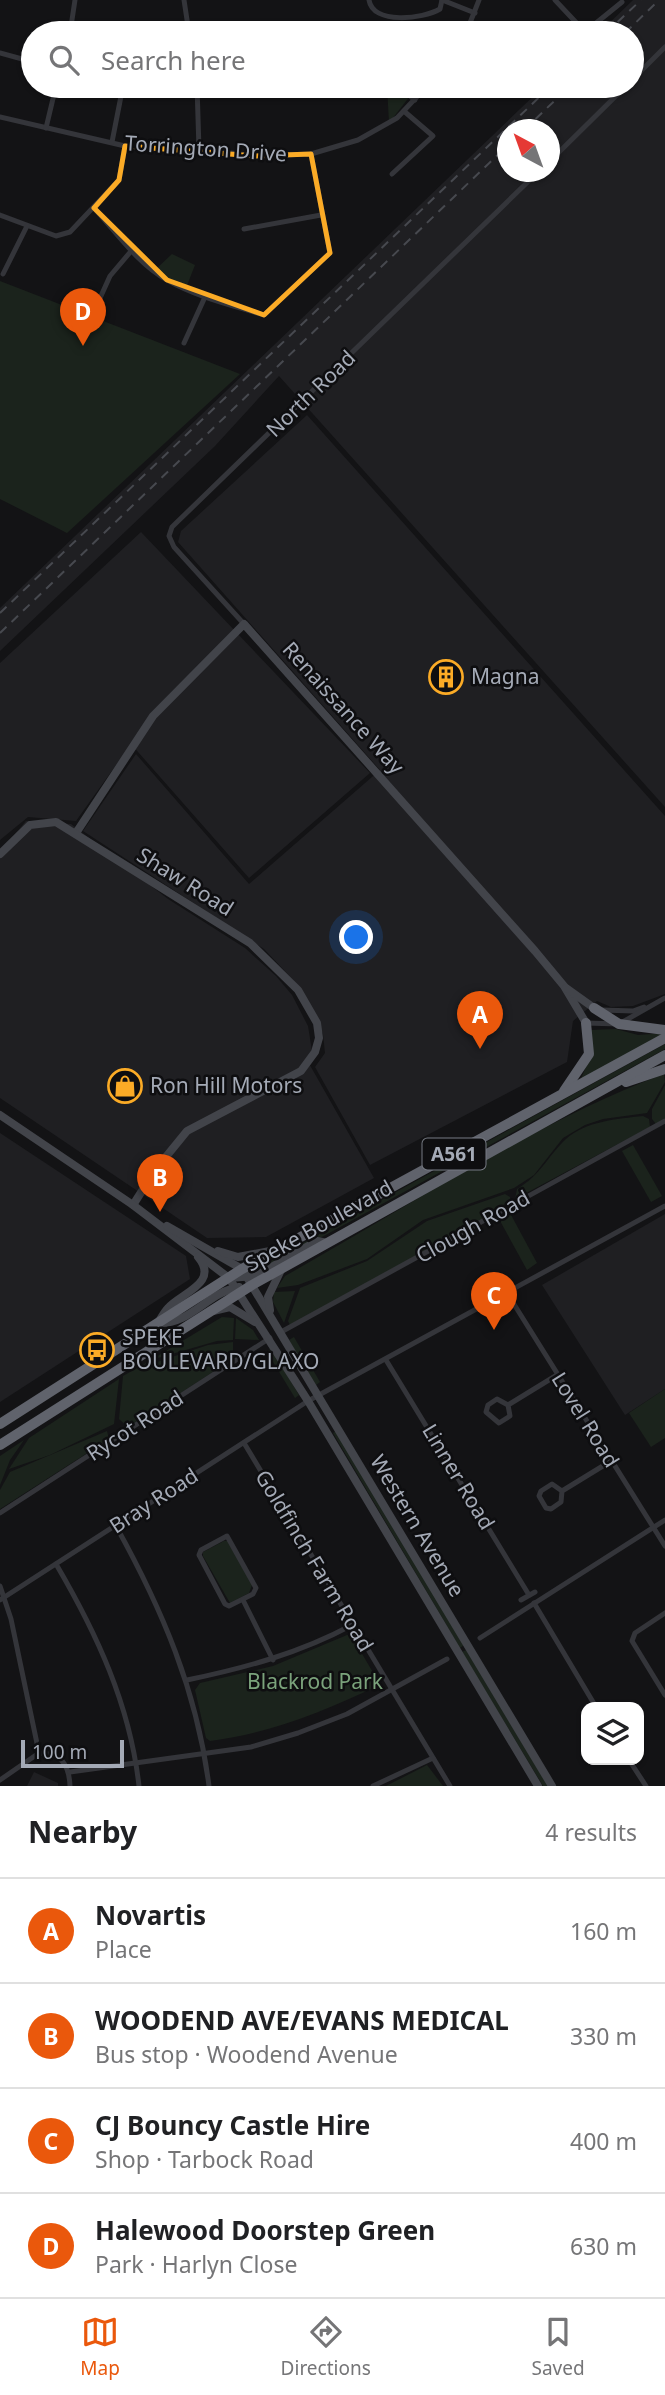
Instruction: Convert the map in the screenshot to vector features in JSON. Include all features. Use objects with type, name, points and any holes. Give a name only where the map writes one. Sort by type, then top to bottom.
[{"type":"highway","points":[[594,1009],[619,1024],[665,1030]]},
{"type":"highway","points":[[559,1097],[589,1054],[586,1023]]},
{"type":"highway","name":"Speke Boulevard","points":[[0,1445],[210,1312],[237,1291],[247,1277],[281,1248],[665,1038]]},
{"type":"highway","name":"Speke Boulevard","points":[[0,1424],[229,1278],[247,1277],[284,1267],[665,1055]]},
{"type":"highway","points":[[603,1090],[665,1069]]},
{"type":"street","points":[[72,21],[75,0]]},
{"type":"street","points":[[184,0],[187,21]]},
{"type":"street","points":[[369,0],[371,9],[377,13],[401,17],[432,14],[440,9],[442,0],[475,13]]},
{"type":"street","points":[[471,21],[479,0]]},
{"type":"street","points":[[555,0],[574,21]]},
{"type":"street","points":[[598,21],[622,2]]},
{"type":"street","points":[[644,68],[665,47]]},
{"type":"street","points":[[0,53],[21,59]]},
{"type":"street","points":[[46,128],[53,98]]},
{"type":"street","points":[[112,142],[121,98]]},
{"type":"street","points":[[198,98],[200,149]]},
{"type":"street","points":[[560,151],[614,98]]},
{"type":"street","name":"Torrington Drive","points":[[2,117],[125,146],[200,149],[255,156],[310,155],[358,140],[405,112],[415,100]]},
{"type":"street","points":[[393,174],[433,136],[405,112]]},
{"type":"street","points":[[0,127],[2,117]]},
{"type":"street","points":[[0,215],[56,236],[63,235],[94,208],[119,180],[125,146]]},
{"type":"street","points":[[94,208],[132,250],[167,281],[205,297],[264,316],[330,253],[310,155]]},
{"type":"street","name":"North Road","points":[[244,624],[174,547],[169,537],[172,527],[528,182]]},
{"type":"street","points":[[244,229],[321,215]]},
{"type":"street","points":[[3,274],[27,226]]},
{"type":"street","points":[[96,307],[110,276],[132,250]]},
{"type":"street","points":[[184,343],[205,297]]},
{"type":"street","points":[[76,833],[153,716],[244,624]]},
{"type":"street","name":"Renaissance Way","points":[[244,624],[564,986],[586,1023]]},
{"type":"street","name":"Shaw Road","points":[[0,854],[30,825],[56,822],[250,943],[281,970],[298,990],[317,1023],[319,1038],[315,1052],[302,1071],[285,1082],[234,1104],[181,1137],[133,1205]]},
{"type":"street","points":[[564,986],[594,1009],[633,1011],[654,1004]]},
{"type":"street","points":[[586,1023],[619,1024],[665,998]]},
{"type":"street","points":[[0,1115],[149,1216],[229,1278]]},
{"type":"street","name":"Clough Road","points":[[281,1332],[665,1121]]},
{"type":"street","name":"Bray Road","points":[[2,1599],[308,1401],[665,1206]]},
{"type":"street","points":[[149,1216],[220,1252],[238,1257],[281,1248]]},
{"type":"street","points":[[193,1239],[247,1277]]},
{"type":"street","name":"A561","points":[[247,1277],[256,1276],[317,1241],[328,1243]]},
{"type":"street","points":[[158,1323],[169,1306],[199,1285],[204,1277],[203,1263],[192,1250]]},
{"type":"street","points":[[271,1316],[268,1297],[284,1267]]},
{"type":"street","name":"Western Avenue","points":[[247,1277],[552,1786]]},
{"type":"street","name":"Western Avenue","points":[[229,1278],[308,1401],[538,1786]]},
{"type":"street","name":"A561","points":[[158,1323],[174,1324],[226,1289],[237,1291]]},
{"type":"street","name":"Lovel Road","points":[[507,1293],[665,1546]]},
{"type":"street","points":[[210,1312],[230,1307],[267,1335]]},
{"type":"street","name":"Rycot Road","points":[[0,1513],[267,1335]]},
{"type":"street","name":"Linner Road","points":[[386,1360],[532,1593],[521,1600]]},
{"type":"street","points":[[508,1405],[557,1375]]},
{"type":"street","points":[[497,1399],[508,1405],[509,1416],[499,1423],[486,1412],[488,1405],[497,1399]]},
{"type":"street","name":"Goldfinch Farm Road","points":[[244,1443],[450,1786]]},
{"type":"street","points":[[562,1491],[611,1461]]},
{"type":"street","points":[[552,1484],[562,1491],[563,1499],[551,1509],[539,1496],[541,1491],[552,1484]]},
{"type":"street","points":[[480,1638],[665,1520]]},
{"type":"street","points":[[116,1525],[155,1598],[187,1680],[205,1754],[209,1786]]},
{"type":"street","points":[[227,1536],[256,1588],[243,1600],[229,1606],[225,1604],[199,1555],[201,1550],[227,1536]]},
{"type":"street","points":[[56,1564],[88,1618],[107,1661],[122,1704],[139,1786]]},
{"type":"street","points":[[0,1586],[38,1753]]},
{"type":"street","points":[[243,1600],[273,1660]]},
{"type":"street","points":[[534,1603],[593,1702]]},
{"type":"street","points":[[665,1613],[635,1633],[632,1641],[665,1695]]},
{"type":"street","points":[[187,1680],[273,1660],[315,1644],[352,1625]]},
{"type":"street","points":[[69,1772],[93,1766],[102,1769],[251,1747],[298,1733],[347,1714],[447,1658]]},
{"type":"street","points":[[0,1780],[38,1753],[57,1755],[69,1772],[70,1786]]},
{"type":"street","points":[[373,1786],[433,1758]]},
{"type":"street","points":[[632,1765],[646,1786]]},
{"type":"highlighted area","points":[[125,146],[255,156],[311,154],[330,253],[264,315],[167,280],[94,208],[119,180]]},
{"type":"shaded area","points":[[633,0],[665,0],[665,807],[279,376],[215,446],[0,651],[0,608],[497,131],[497,182],[560,182],[560,119],[510,119],[531,98],[644,98],[644,21],[611,21]]},
{"type":"shaded area","points":[[307,415],[665,816],[665,994],[633,1006],[611,1007],[597,1001],[573,1021],[567,1062],[370,1165],[315,1067],[325,1053],[323,1034],[313,1009],[296,983],[264,949],[83,831],[136,754],[249,884],[380,770],[178,542],[181,531]]},
{"type":"shaded area","points":[[141,532],[370,773],[249,878],[131,744],[76,821],[28,817],[0,840],[0,663]]},
{"type":"shaded area","points":[[26,821],[71,824],[168,899],[245,948],[276,976],[292,995],[308,1026],[312,1051],[307,1060],[374,1178],[266,1237],[207,1238],[0,1098],[0,852]]},
{"type":"shaded area","points":[[0,1133],[186,1256],[190,1279],[0,1402]]},
{"type":"shaded area","points":[[665,1214],[665,1389],[625,1415],[542,1285]]},
{"type":"shaded area","points":[[34,1772],[58,1783],[58,1786],[27,1786]]},
{"type":"green space","points":[[388,98],[408,98],[389,123]]},
{"type":"green space","points":[[172,254],[195,265],[186,288],[154,271]]},
{"type":"green space","points":[[0,281],[240,374],[67,533],[0,499]]},
{"type":"green space","points":[[616,1029],[638,1035],[665,1033],[580,1081],[591,1055],[591,1030]]},
{"type":"green space","points":[[665,1044],[665,1049],[258,1272],[256,1269]]},
{"type":"green space","points":[[664,1074],[665,1082],[647,1113],[603,1119],[585,1125],[563,1138],[534,1175],[514,1188],[423,1220],[367,1259],[298,1285],[277,1288],[285,1276],[519,1141],[615,1094]]},
{"type":"green space","points":[[665,1085],[665,1119],[656,1124],[652,1119],[652,1109]]},
{"type":"green space","points":[[643,1116],[649,1119],[650,1127],[515,1199],[517,1189],[532,1178],[574,1133],[602,1122]]},
{"type":"green space","points":[[633,1145],[662,1196],[651,1202],[622,1151]]},
{"type":"green space","points":[[505,1194],[510,1197],[511,1204],[290,1325],[288,1321],[300,1288],[367,1261],[427,1221]]},
{"type":"green space","points":[[510,1213],[537,1263],[527,1270],[499,1219]]},
{"type":"green space","points":[[295,1291],[284,1323],[273,1302],[274,1292]]},
{"type":"green space","points":[[222,1317],[234,1318],[233,1340],[217,1341],[151,1360]]},
{"type":"green space","points":[[236,1318],[253,1330],[259,1340],[235,1339]]},
{"type":"green space","points":[[294,1337],[320,1382],[316,1385],[289,1340]]},
{"type":"green space","points":[[233,1342],[233,1359],[128,1427],[119,1419],[123,1376],[146,1363],[151,1364],[208,1345]]},
{"type":"green space","points":[[271,1348],[299,1395],[295,1398],[267,1352]]},
{"type":"green space","points":[[119,1379],[114,1424],[50,1455],[9,1469],[29,1438]]},
{"type":"green space","points":[[665,1389],[665,1438],[651,1447],[629,1413]]},
{"type":"green space","points":[[107,1431],[109,1439],[0,1509],[0,1490],[10,1472]]},
{"type":"green space","points":[[336,1431],[464,1645],[460,1648],[333,1433]]},
{"type":"green space","points":[[24,1440],[10,1460],[0,1485],[0,1456]]},
{"type":"green space","points":[[228,1541],[252,1585],[249,1593],[230,1603],[203,1556],[203,1552]]},
{"type":"green space","name":"Blackrod Park","points":[[351,1635],[378,1681],[377,1686],[316,1713],[275,1727],[210,1741],[206,1738],[195,1690],[200,1683],[273,1666]]},
{"type":"green space","points":[[466,1650],[548,1786],[543,1786],[462,1652]]},
{"type":"green space","points":[[427,1765],[443,1786],[386,1786]]},
{"type":"railway","points":[[619,21],[641,0]]},
{"type":"railway","points":[[637,21],[659,0]]},
{"type":"railway","points":[[0,613],[538,98]]},
{"type":"railway","points":[[536,119],[557,98]]},
{"type":"railway","points":[[0,633],[497,156]]},
{"type":"place","name":"Halewood Doorstep Green","points":[[83,346]]},
{"type":"place","name":"Magna","points":[[446,677]]},
{"type":"place","name":"Novartis","points":[[480,1049]]},
{"type":"place","name":"Ron Hill Motors","points":[[125,1086]]},
{"type":"place","name":"WOODEND AVE/EVANS MEDICAL","points":[[160,1212]]},
{"type":"place","name":"CJ Bouncy Castle Hire","points":[[494,1330]]},
{"type":"place","name":"SPEKE BOULEVARD/GLAXO","points":[[97,1350]]}]
